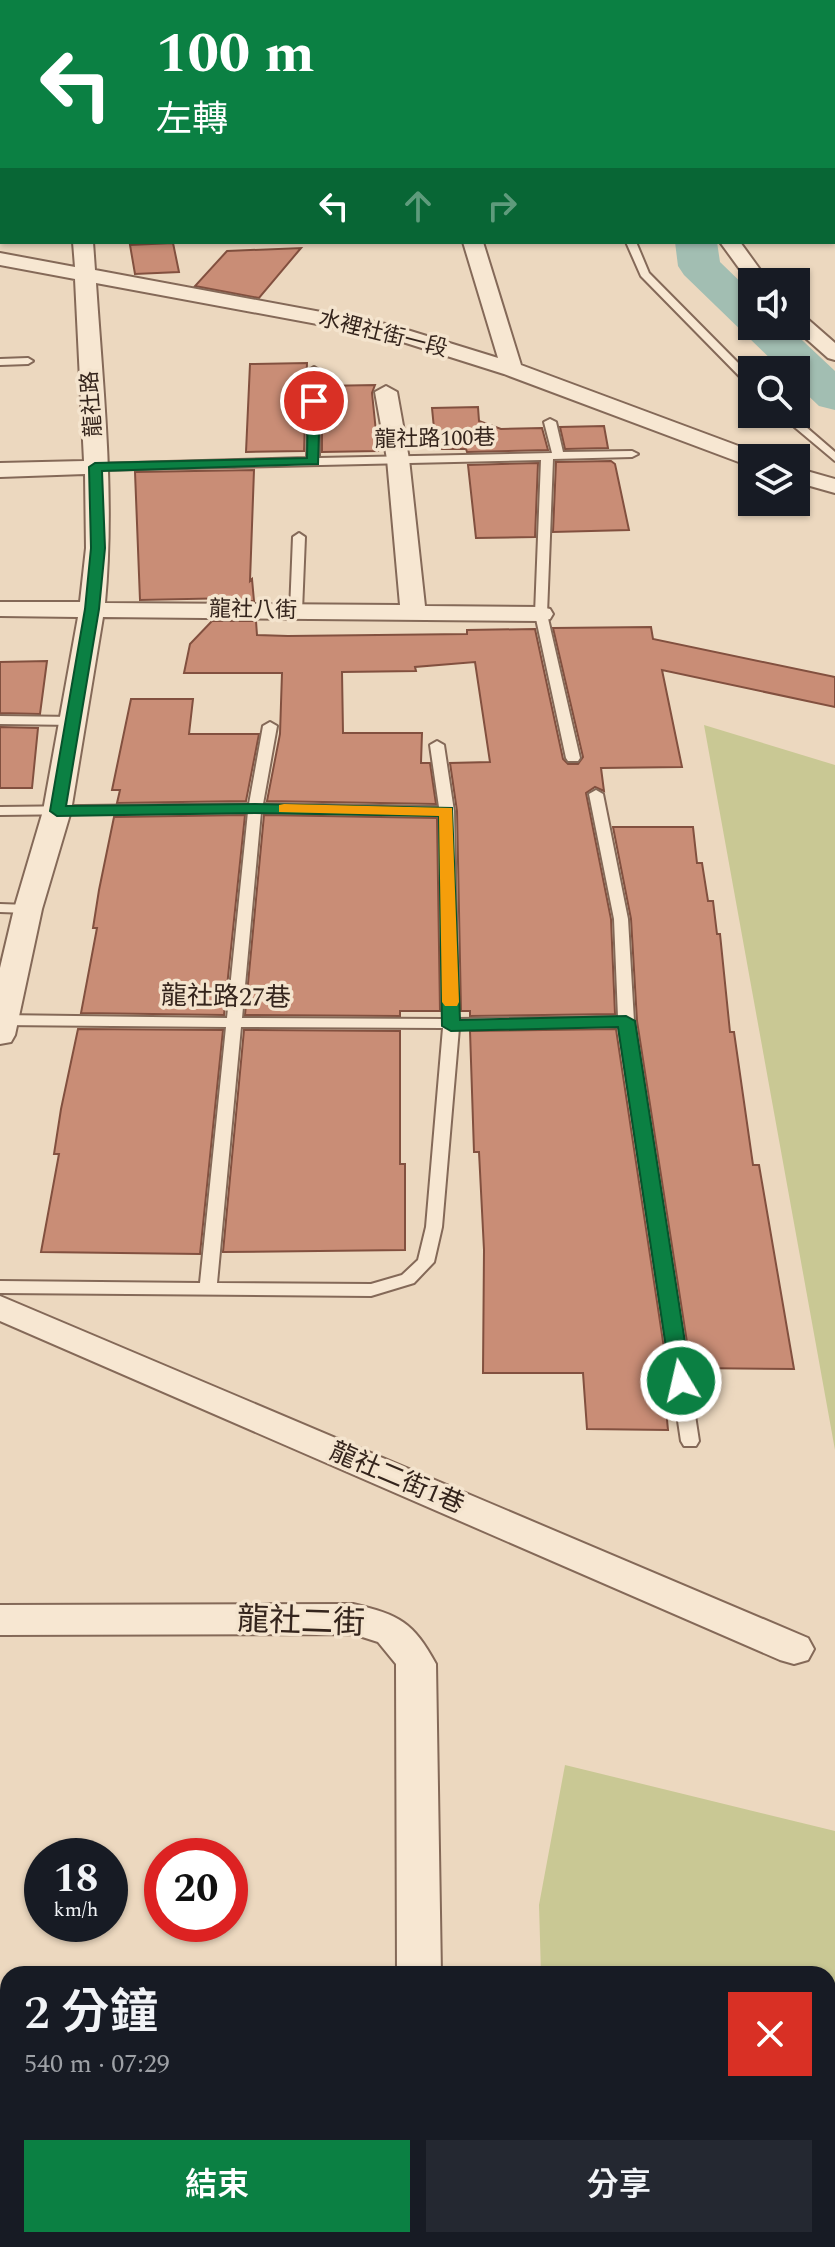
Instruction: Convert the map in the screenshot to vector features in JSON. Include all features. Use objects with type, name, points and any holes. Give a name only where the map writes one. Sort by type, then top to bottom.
[{"type":"street","name":"龍社路","points":[[1,1025],[28,909],[57,811],[92,609],[98,548],[83,244]]},
{"type":"street","points":[[474,244],[512,369]]},
{"type":"street","points":[[731,244],[749,268]]},
{"type":"street","name":"水裡社街一段","points":[[0,259],[391,331],[512,369],[738,454]]},
{"type":"street","points":[[810,332],[835,354]]},
{"type":"street","points":[[386,392],[398,459],[413,612]]},
{"type":"street","points":[[0,470],[95,467]]},
{"type":"street","points":[[810,479],[835,486]]},
{"type":"street","name":"龍社八街","points":[[0,609],[541,614]]},
{"type":"street","name":"龍社二街1巷","points":[[0,1308],[794,1649]]},
{"type":"street","name":"龍社二街","points":[[0,1620],[353,1619],[381,1625],[404,1639],[416,1664],[419,1966]]},
{"type":"lane","points":[[632,244],[645,274],[738,369]]},
{"type":"lane","points":[[0,362],[28,361]]},
{"type":"lane","points":[[313,462],[314,370]]},
{"type":"lane","points":[[550,422],[553,456],[541,614],[573,758]]},
{"type":"lane","points":[[800,428],[835,458]]},
{"type":"lane","name":"龍社路100巷","points":[[95,467],[632,454]]},
{"type":"lane","points":[[296,611],[299,537]]},
{"type":"lane","points":[[0,720],[75,721]]},
{"type":"lane","points":[[208,1286],[255,808],[270,726]]},
{"type":"lane","points":[[0,1287],[208,1286],[371,1290],[408,1279],[426,1262],[434,1227],[451,1026],[447,811],[437,745]]},
{"type":"lane","points":[[596,794],[621,919],[626,1021],[690,1441]]},
{"type":"lane","points":[[0,811],[255,808],[447,811]]},
{"type":"lane","points":[[0,908],[28,909]]},
{"type":"lane","name":"龍社路27巷","points":[[1,1025],[236,1020],[451,1026],[626,1021]]},
{"type":"shaded area","points":[[704,725],[835,765],[835,1450]]},
{"type":"shaded area","points":[[565,1765],[835,1831],[835,1966],[541,1966],[539,1905]]},
{"type":"building","points":[[173,244],[179,272],[135,274],[130,245]]},
{"type":"building","points":[[301,248],[259,298],[195,286],[227,251]]},
{"type":"building","points":[[307,363],[304,451],[246,452],[250,364]]},
{"type":"building","points":[[375,385],[372,393],[378,451],[322,452],[322,386]]},
{"type":"building","points":[[478,407],[479,421],[501,429],[542,428],[548,450],[467,452],[466,449],[436,449],[432,408]]},
{"type":"building","points":[[604,426],[608,448],[565,449],[560,427]]},
{"type":"building","points":[[611,461],[615,464],[629,530],[553,532],[556,462]]},
{"type":"building","points":[[538,463],[535,537],[476,538],[468,465]]},
{"type":"building","points":[[254,470],[250,581],[252,579],[254,601],[231,601],[234,598],[140,600],[135,472]]},
{"type":"building","points":[[212,621],[256,621],[257,635],[288,636],[467,634],[467,630],[535,629],[563,759],[568,764],[578,764],[583,757],[553,628],[651,627],[653,639],[835,677],[835,707],[662,670],[682,767],[601,768],[604,791],[595,787],[586,793],[611,919],[615,1014],[470,1016],[470,1011],[461,1011],[457,811],[450,763],[490,762],[475,662],[415,667],[416,671],[342,672],[343,733],[422,733],[421,763],[430,763],[436,804],[267,801],[280,734],[282,673],[184,673],[190,644]]},
{"type":"building","points":[[47,661],[40,714],[0,713],[0,662]]},
{"type":"building","points":[[131,699],[193,699],[189,734],[259,734],[246,801],[117,803],[120,790],[112,790]]},
{"type":"building","points":[[0,727],[38,728],[32,788],[0,788]]},
{"type":"building","points":[[245,815],[224,1015],[81,1013],[97,928],[93,928],[99,890],[114,817]]},
{"type":"building","points":[[264,815],[437,818],[440,1011],[400,1011],[400,1016],[245,1015]]},
{"type":"building","points":[[613,827],[693,827],[697,863],[702,863],[708,901],[713,901],[717,934],[720,934],[730,1032],[734,1032],[753,1165],[759,1165],[794,1369],[691,1368],[637,1021],[631,919]]},
{"type":"building","points":[[78,1029],[223,1030],[200,1254],[41,1252],[59,1154],[54,1154],[61,1109]]},
{"type":"building","points":[[616,1029],[667,1368],[662,1368],[668,1430],[587,1429],[583,1373],[483,1373],[484,1250],[479,1152],[474,1152],[470,1031]]},
{"type":"building","points":[[244,1030],[400,1031],[400,1164],[405,1164],[405,1250],[223,1252]]},
{"type":"waterway","points":[[696,244],[699,266],[738,304]]},
{"type":"waterway","points":[[776,340],[835,396]]},
{"type":"slow traffic","points":[[284,809],[447,811],[451,1002]]},
{"type":"route","points":[[314,401],[313,462],[95,467],[98,548],[92,609],[57,811],[255,808],[447,811],[451,1026],[626,1021],[681,1381]]}]
